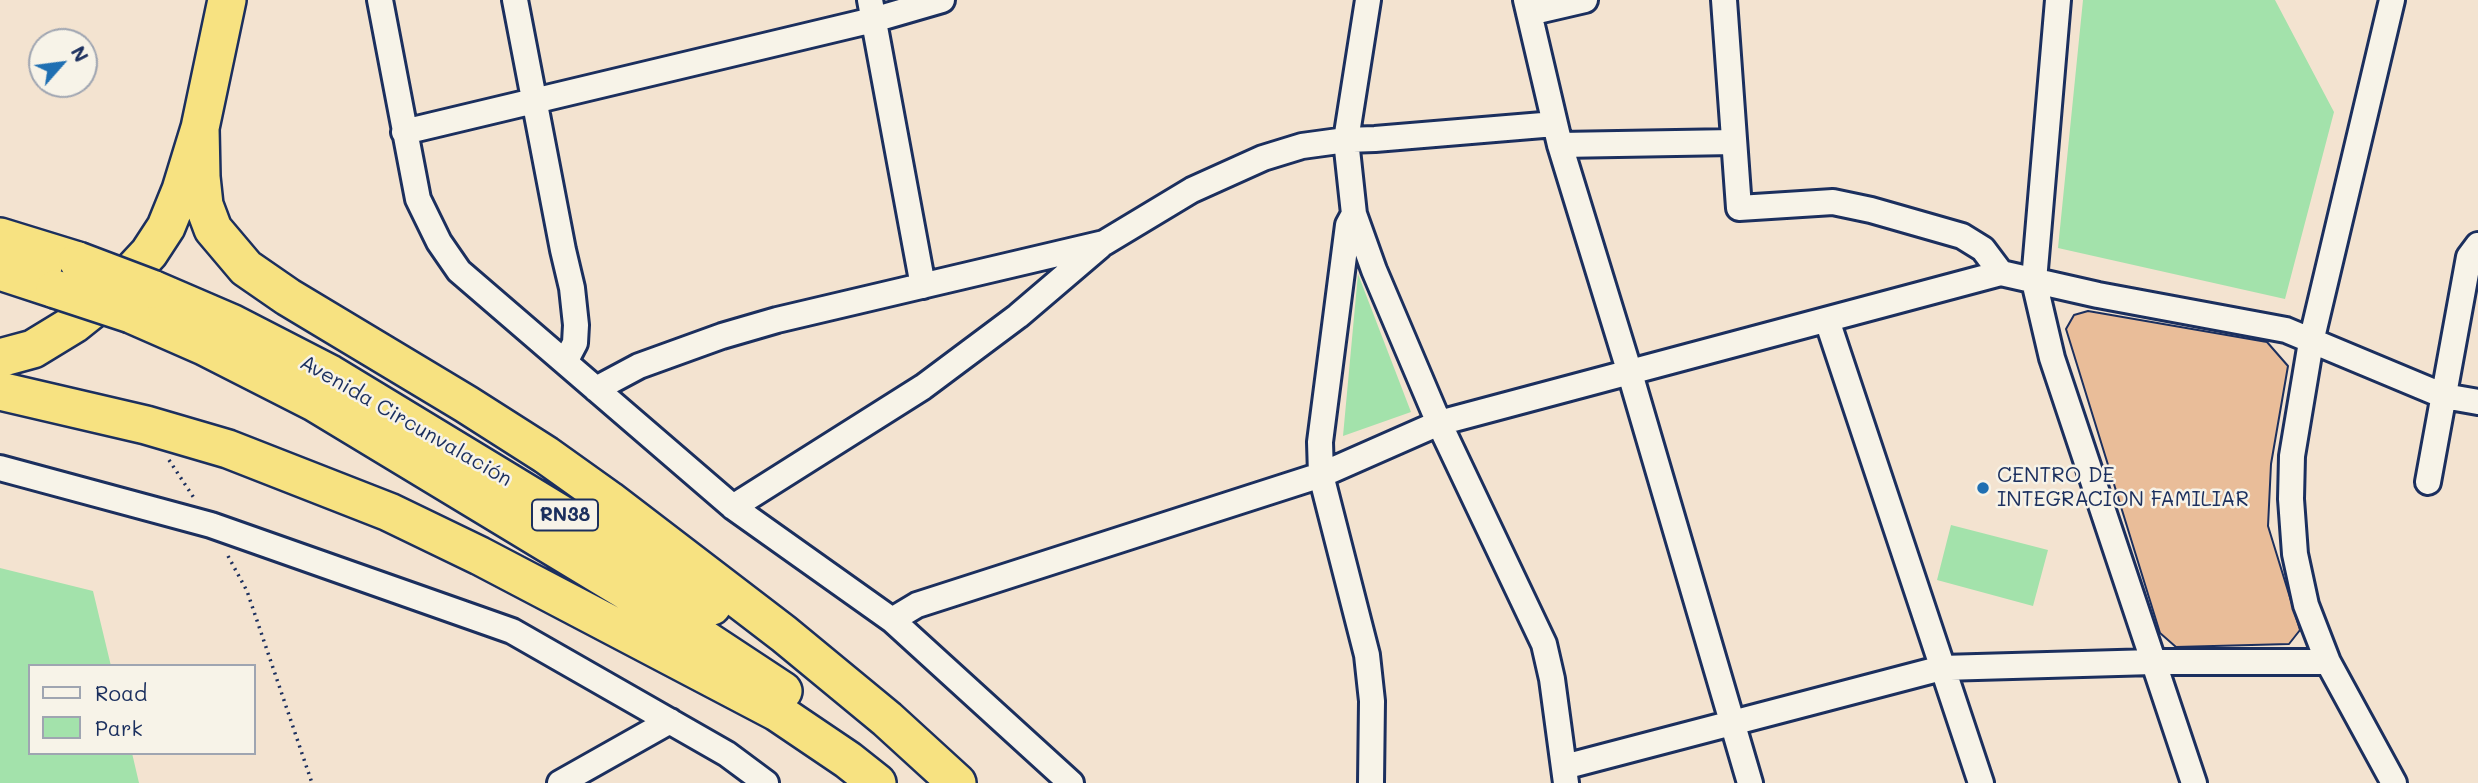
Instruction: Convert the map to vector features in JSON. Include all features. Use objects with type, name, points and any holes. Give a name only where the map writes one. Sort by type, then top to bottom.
[{"type":"highway","points":[[0,358],[33,349],[74,324],[109,296],[149,253],[166,227],[201,128],[227,0]]},
{"type":"highway","points":[[201,128],[204,205],[213,229],[246,268],[288,297],[512,433],[609,500],[784,634],[887,719],[954,783]]},
{"type":"highway","name":"Avenida Circunvalación","points":[[0,237],[78,261],[204,346],[290,389],[404,454],[771,682],[904,783]]},
{"type":"highway","name":"Avenida Circunvalación","points":[[0,271],[55,289],[141,301],[231,323],[330,374],[623,550],[791,658],[954,783]]},
{"type":"highway","points":[[0,391],[146,425],[228,449],[389,512],[481,556],[777,712],[877,783]]},
{"type":"street","points":[[380,0],[418,199],[439,242],[459,271],[733,507],[892,620],[1071,783]]},
{"type":"street","points":[[514,0],[572,288],[575,342],[565,362]]},
{"type":"street","points":[[404,131],[534,101],[871,10],[942,0]]},
{"type":"street","points":[[1368,0],[1346,140],[1354,214],[1374,270],[1439,423],[1544,644],[1552,679],[1565,775],[1733,724],[1942,668],[2152,662],[2328,662]]},
{"type":"street","points":[[1585,0],[1527,6],[1557,134],[1750,783]]},
{"type":"street","points":[[1724,0],[1739,208],[1833,202],[1871,210],[1962,236],[1983,248],[2001,273]]},
{"type":"street","points":[[2057,0],[2034,281],[2052,358],[2194,783]]},
{"type":"street","points":[[2392,0],[2311,342],[2292,456],[2291,499],[2295,554],[2306,605],[2328,662],[2394,783]]},
{"type":"street","points":[[871,10],[923,286]]},
{"type":"street","points":[[733,507],[923,387],[1018,316],[1104,243],[1192,190],[1263,158],[1302,146],[1346,140],[1557,134],[1734,142]]},
{"type":"street","points":[[1354,214],[1348,225],[1322,429],[1321,475],[1367,655],[1372,701],[1371,783]]},
{"type":"street","points":[[596,389],[639,366],[722,336],[1104,243]]},
{"type":"street","points":[[2428,482],[2469,257],[2478,245]]},
{"type":"street","points":[[892,620],[917,605],[1321,475],[1439,423],[1629,370],[2001,273],[2286,330],[2444,396],[2478,402]]},
{"type":"street","points":[[1826,320],[1981,783]]},
{"type":"street","points":[[0,468],[211,525],[512,631],[727,754],[766,783]]},
{"type":"street","points":[[560,783],[670,721]]},
{"type":"path","points":[[146,425],[211,525],[247,591],[312,783]]},
{"type":"green space","points":[[2083,0],[2275,0],[2334,112],[2285,299],[2058,248]]},
{"type":"green space","points":[[1358,274],[1411,412],[1343,436]]},
{"type":"green space","points":[[1951,525],[2048,550],[2033,606],[1937,580]]},
{"type":"green space","points":[[0,568],[93,591],[111,664],[28,664],[28,755],[132,755],[139,783],[0,783]]},
{"type":"building","points":[[2088,311],[2267,342],[2288,366],[2271,464],[2268,526],[2300,630],[2289,644],[2176,647],[2160,633],[2066,329],[2074,315]]},
{"type":"place","name":"CENTRO DE INTEGRACION FAMILIAR","points":[[1983,488]]}]
